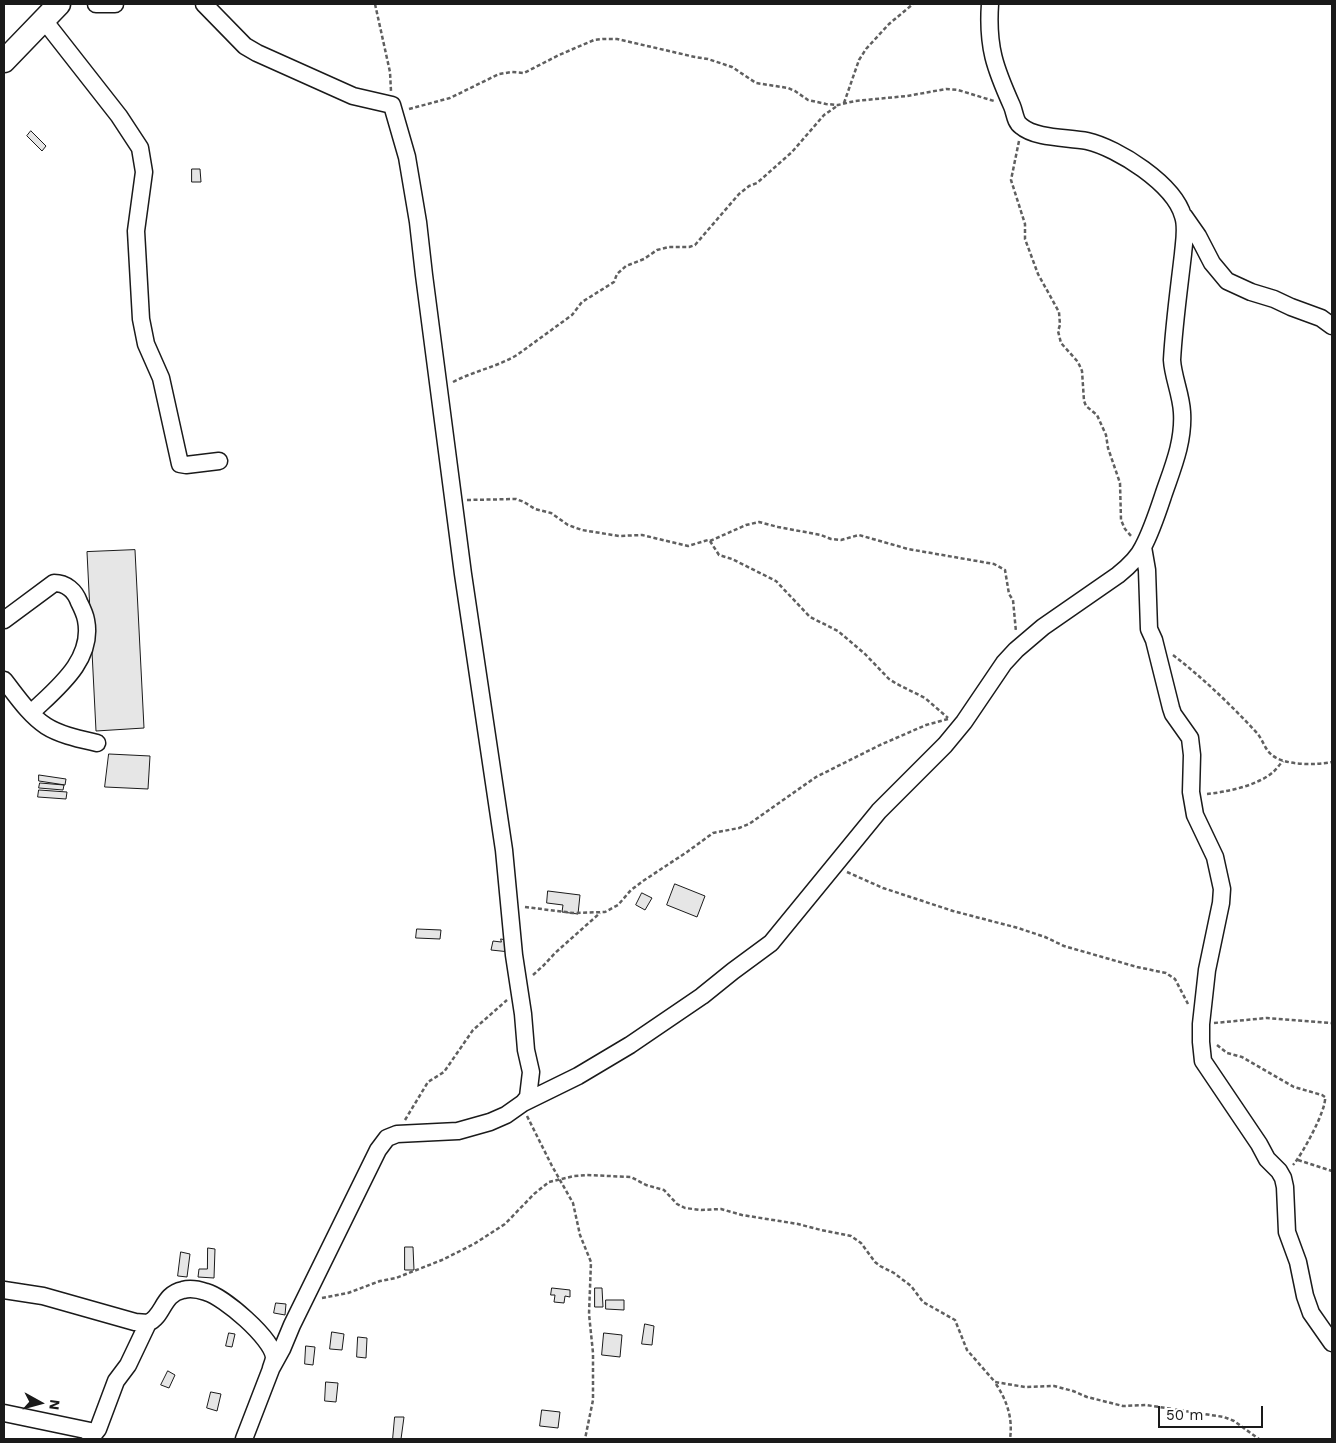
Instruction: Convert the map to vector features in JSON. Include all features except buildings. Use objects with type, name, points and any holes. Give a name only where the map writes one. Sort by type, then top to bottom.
[{"type":"highway","points":[[4,60],[59,4]]},
{"type":"street","points":[[96,4],[115,4]]},
{"type":"street","points":[[204,4],[245,46],[256,53],[353,96],[394,109],[407,157],[418,222],[453,500],[504,850],[514,954],[520,988],[526,1050],[531,1072],[528,1097],[522,1104]]},
{"type":"street","points":[[990,4],[991,53],[1016,117],[1032,132],[1089,142],[1105,147],[1143,170],[1171,195],[1198,236],[1212,263],[1227,281],[1321,318],[1332,326]]},
{"type":"street","points":[[43,19],[119,116],[140,148],[144,172],[136,231],[141,319],[146,344],[161,378],[180,464],[219,461]]},
{"type":"street","points":[[271,1369],[378,1150],[387,1138],[397,1134],[458,1131],[498,1119],[522,1104],[605,1060],[702,996],[771,943],[880,811],[952,738],[1004,663],[1016,650],[1042,627],[1118,576],[1141,551],[1173,468],[1182,429],[1180,394],[1172,360],[1184,216]]},
{"type":"street","points":[[1141,551],[1147,570],[1149,629],[1154,640],[1173,714],[1190,738],[1192,754],[1191,792],[1195,815],[1215,857],[1222,888],[1221,903],[1207,970],[1206,1024],[1201,1042],[1203,1061],[1260,1144],[1267,1159],[1283,1178],[1287,1232],[1298,1262],[1305,1296],[1312,1313],[1332,1343]]},
{"type":"street","points":[[4,620],[54,583],[59,583],[69,587],[78,598],[86,620],[87,636],[81,657],[73,672],[32,712]]},
{"type":"street","points":[[4,680],[46,726],[72,737],[97,743]]},
{"type":"street","points":[[4,1290],[43,1296],[135,1322],[148,1323]]},
{"type":"street","points":[[4,1413],[93,1436],[116,1381],[128,1364],[148,1323],[156,1318],[166,1300],[182,1290],[207,1292],[221,1299],[263,1337],[270,1345],[274,1358],[244,1439]]},
{"type":"path","points":[[375,4],[390,72],[394,109],[450,98],[499,74],[524,73],[559,55],[594,40],[603,39],[617,40],[708,59],[732,67],[756,83],[788,88],[816,103],[838,105]]},
{"type":"path","points":[[843,103],[859,60],[890,24],[912,4]]},
{"type":"path","points":[[439,389],[467,374],[507,361],[517,355],[572,315],[582,302],[614,282],[617,274],[626,266],[644,259],[657,250],[669,247],[689,248],[695,245],[739,194],[748,186],[757,183],[792,152],[824,115],[838,105],[946,89],[958,90],[993,100],[1008,109],[1016,117],[1019,144],[1011,180],[1025,224],[1025,239],[1038,274],[1059,312],[1060,325],[1058,331],[1061,343],[1078,362],[1082,371],[1086,406],[1097,415],[1106,435],[1108,448],[1120,483],[1121,520],[1125,529],[1130,533],[1140,554],[1141,551]]},
{"type":"path","points":[[453,500],[516,499],[535,509],[551,513],[568,525],[582,530],[619,536],[642,535],[688,546],[710,541],[746,525],[759,522],[821,535],[831,539],[841,540],[859,535],[908,549],[994,564],[1005,570],[1009,594],[1013,600],[1016,650]]},
{"type":"path","points":[[387,1138],[396,1132],[428,1082],[444,1072],[473,1030],[544,966],[555,952],[600,913],[618,905],[631,890],[713,832],[739,828],[749,824],[816,777],[880,745],[926,725],[949,718],[925,698],[889,679],[865,654],[838,631],[810,617],[776,581],[732,559],[719,555],[710,541]]},
{"type":"path","points":[[1154,640],[1208,685],[1257,733],[1272,756],[1283,761],[1311,764],[1332,762]]},
{"type":"path","points":[[1191,792],[1201,795],[1221,793],[1251,784],[1272,773],[1283,761]]},
{"type":"path","points":[[834,866],[883,888],[953,911],[1018,928],[1064,946],[1166,973],[1174,979],[1206,1024],[1219,1048],[1227,1053],[1242,1057],[1290,1084],[1322,1095],[1325,1098],[1325,1103],[1297,1160],[1283,1178]]},
{"type":"path","points":[[510,905],[573,913],[600,913]]},
{"type":"path","points":[[1206,1024],[1266,1018],[1332,1023]]},
{"type":"path","points":[[522,1104],[573,1203],[580,1235],[590,1262],[589,1314],[593,1354],[592,1400],[585,1439]]},
{"type":"path","points":[[1297,1160],[1332,1171]]},
{"type":"path","points":[[305,1300],[321,1299],[348,1293],[380,1281],[401,1276],[442,1260],[491,1234],[505,1224],[542,1187],[559,1179],[587,1175],[631,1177],[646,1185],[664,1190],[677,1204],[685,1208],[701,1210],[721,1209],[742,1215],[798,1224],[851,1236],[861,1243],[875,1262],[902,1278],[911,1286],[923,1302],[951,1316],[955,1320],[967,1350],[995,1382],[1003,1395],[1010,1413],[1010,1439]]},
{"type":"path","points":[[995,1382],[1024,1387],[1054,1386],[1086,1397],[1123,1406],[1146,1405],[1224,1417],[1234,1421],[1259,1439]]}]
